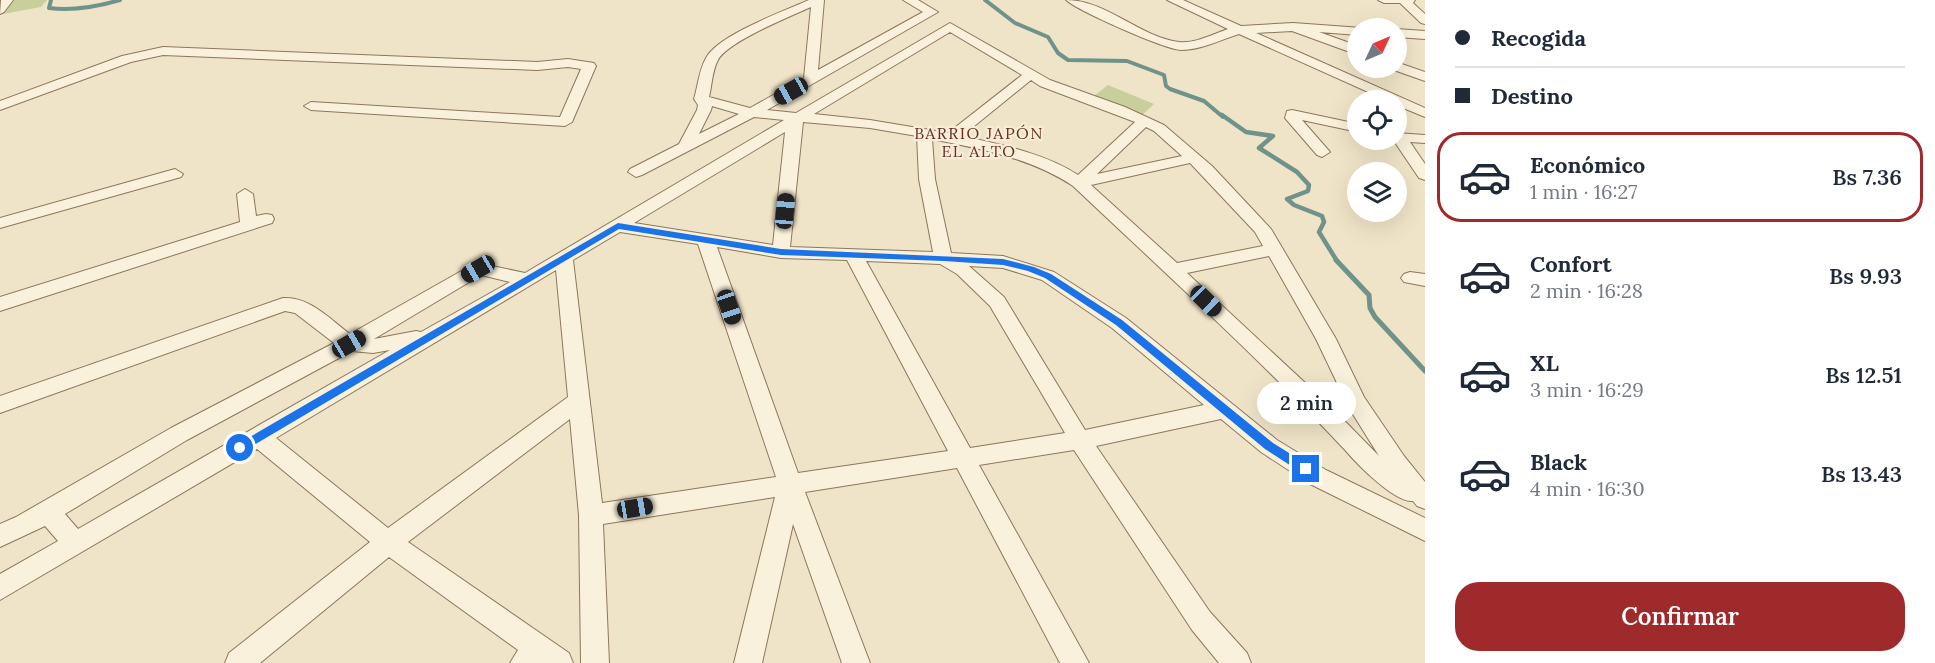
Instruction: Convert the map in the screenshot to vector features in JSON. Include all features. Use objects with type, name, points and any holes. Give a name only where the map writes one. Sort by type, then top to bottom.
[{"type":"street","points":[[0,10],[7,0]]},
{"type":"street","points":[[810,80],[818,0]]},
{"type":"street","points":[[686,145],[704,110],[705,105],[701,99],[712,58],[744,36],[818,0]]},
{"type":"street","points":[[636,172],[752,113],[908,23],[932,12],[909,0]]},
{"type":"street","points":[[1071,0],[1156,39],[1179,46],[1198,44],[1238,30],[1293,27],[1347,30]]},
{"type":"street","points":[[1173,0],[1425,113]]},
{"type":"street","points":[[1384,0],[1407,1],[1425,20]]},
{"type":"street","points":[[0,588],[564,258],[950,27],[1059,89],[1159,128],[1194,158],[1262,229],[1326,339],[1356,402],[1396,463],[1425,501]]},
{"type":"street","points":[[1293,27],[1347,47]]},
{"type":"street","points":[[1407,33],[1425,34]]},
{"type":"street","points":[[0,106],[127,59],[164,51],[537,66],[568,63],[589,66],[565,122],[311,106]]},
{"type":"street","points":[[1407,70],[1425,77]]},
{"type":"street","points":[[951,138],[1031,75]]},
{"type":"street","points":[[701,99],[752,113],[870,124],[951,138],[1027,156],[1061,171],[1079,183],[1173,270],[1370,462],[1425,501]]},
{"type":"street","points":[[1322,152],[1292,118],[1292,114],[1347,126]]},
{"type":"street","points":[[781,252],[793,128],[797,118]]},
{"type":"street","points":[[1079,183],[1144,121]]},
{"type":"street","points":[[924,133],[927,179],[938,242],[944,258],[963,270],[997,302],[1080,440],[1201,621],[1237,663]]},
{"type":"street","points":[[1407,138],[1425,139]]},
{"type":"street","points":[[1407,150],[1425,175]]},
{"type":"street","points":[[1079,183],[1194,158]]},
{"type":"street","points":[[0,223],[175,174]]},
{"type":"street","points":[[245,194],[249,208],[248,225]]},
{"type":"street","points":[[0,303],[266,219]]},
{"type":"street","points":[[618,226],[781,252],[1003,262],[1048,276],[1119,323],[1269,446],[1293,462],[1425,530]]},
{"type":"street","points":[[706,241],[790,484],[856,663]]},
{"type":"street","points":[[1173,270],[1274,249]]},
{"type":"street","points":[[853,254],[1075,663]]},
{"type":"street","points":[[564,258],[591,515],[595,663]]},
{"type":"street","points":[[0,536],[48,512],[179,434],[349,344],[478,269],[527,279]]},
{"type":"street","points":[[0,405],[283,305],[294,304],[302,308],[349,344],[373,346],[433,334]]},
{"type":"street","points":[[239,663],[388,542],[580,400]]},
{"type":"street","points":[[591,515],[1080,440],[1226,409]]},
{"type":"street","points":[[259,437],[388,542],[540,658]]},
{"type":"street","points":[[748,663],[790,484]]},
{"type":"street","points":[[48,512],[75,544]]},
{"type":"green space","points":[[13,0],[47,0],[41,7],[3,14]]},
{"type":"green space","points":[[1108,85],[1154,104],[1141,116],[1094,96]]},
{"type":"waterway","points":[[51,0],[49,8],[67,9],[120,0]]},
{"type":"waterway","points":[[985,0],[1015,23],[1048,37],[1058,53],[1068,60],[1127,61],[1164,75],[1166,86],[1170,89],[1204,101],[1223,117]]},
{"type":"waterway","points":[[1222,115],[1246,132],[1273,136],[1259,148],[1297,172],[1309,185],[1308,191],[1287,199],[1294,205],[1322,216],[1324,222],[1319,232],[1337,261]]},
{"type":"waterway","points":[[1336,260],[1369,295],[1370,308],[1375,317],[1425,371]]},
{"type":"district","name":"BARRIO JAPÓN EL ALTO","points":[[979,142]]},
{"type":"route","points":[[240,448],[618,226],[743,248],[781,252],[1003,262],[1031,269],[1048,276],[1119,323],[1269,446],[1306,469]]}]
